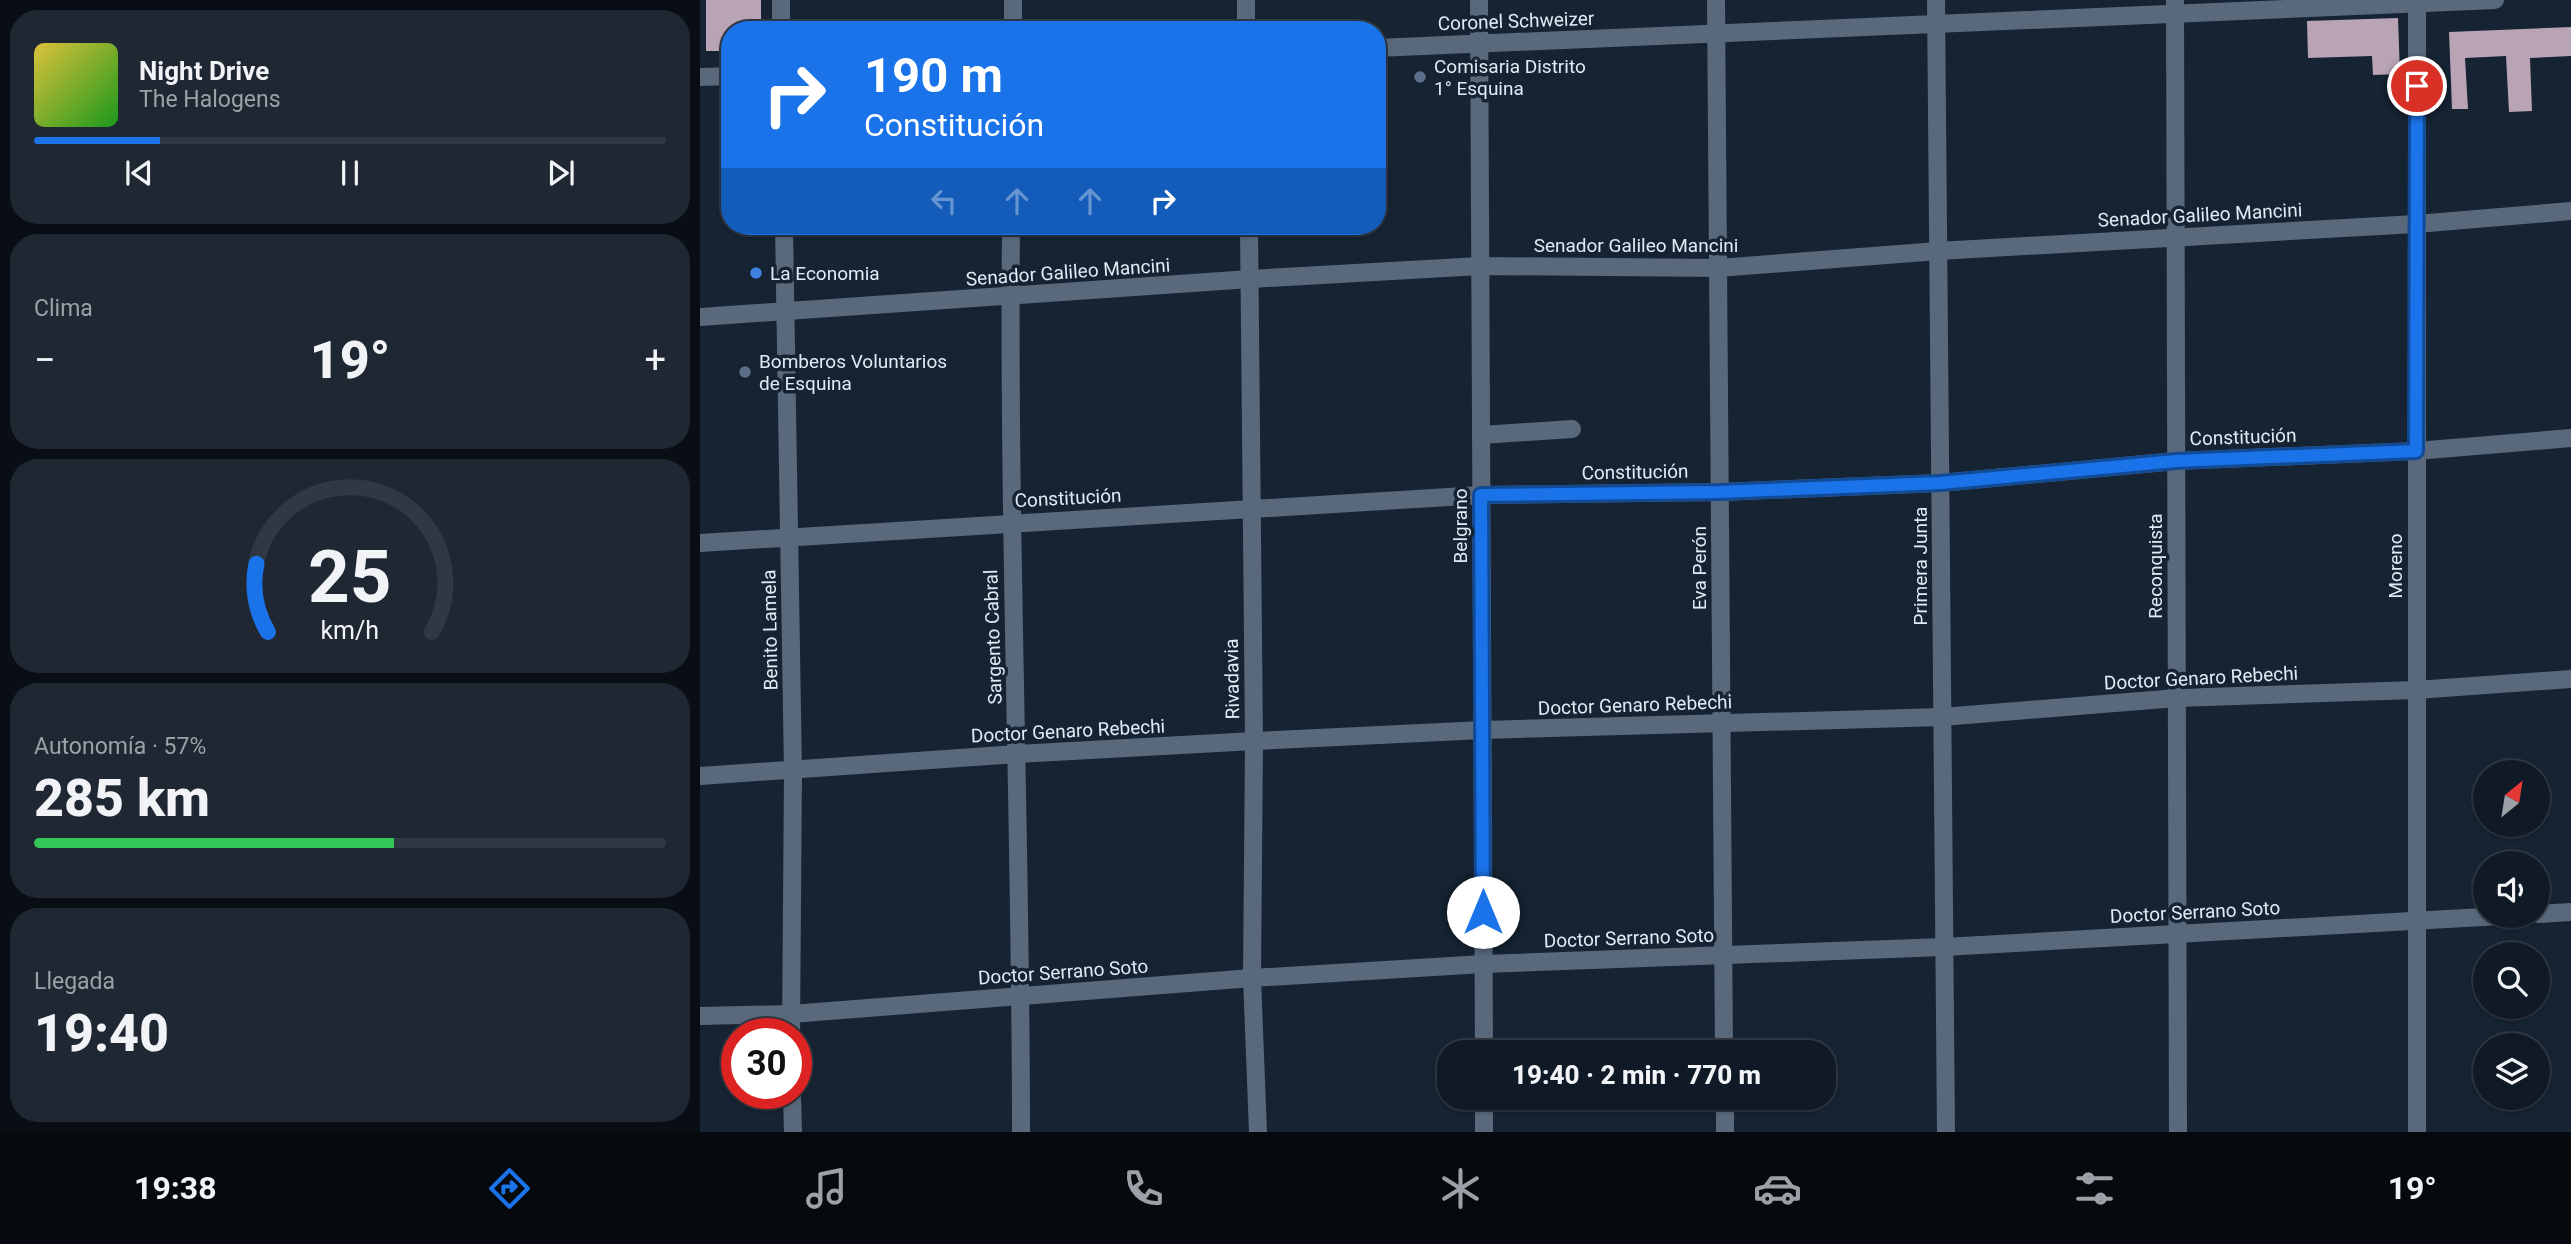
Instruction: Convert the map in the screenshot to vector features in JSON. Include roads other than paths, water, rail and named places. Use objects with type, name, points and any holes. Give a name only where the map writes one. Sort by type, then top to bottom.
[{"type":"street","points":[[781,0],[781,21]]},
{"type":"street","points":[[1013,0],[1013,21]]},
{"type":"street","points":[[1246,0],[1247,21]]},
{"type":"street","name":"Belgrano","points":[[1479,0],[1484,1040]]},
{"type":"street","name":"Eva Perón","points":[[1716,0],[1724,1040]]},
{"type":"street","name":"Primera Junta","points":[[1936,0],[1945,1132]]},
{"type":"street","name":"Coronel Schweizer","points":[[1386,48],[1936,24],[2176,7],[2495,0]]},
{"type":"street","name":"Moreno","points":[[2417,2],[2417,1132]]},
{"type":"street","name":"Reconquista","points":[[2176,7],[2178,1132]]},
{"type":"street","points":[[700,77],[721,76]]},
{"type":"street","name":"Senador Galileo Mancini","points":[[700,317],[1480,266],[1718,268],[1938,251],[2416,224],[2571,211]]},
{"type":"street","name":"Benito Lamela","points":[[784,235],[793,771],[791,1018]]},
{"type":"street","name":"Sargento Cabral","points":[[1011,235],[1011,522],[1021,997],[1021,1132]]},
{"type":"street","name":"Rivadavia","points":[[1250,235],[1254,741],[1252,978],[1258,1132]]},
{"type":"street","points":[[1481,435],[1572,429]]},
{"type":"street","name":"Constitución","points":[[700,543],[1481,495],[1720,492],[1940,483],[2176,461],[2416,451],[2571,438]]},
{"type":"street","name":"Doctor Genaro Rebechi","points":[[700,776],[1254,741],[1483,730],[1942,717],[2177,698],[2416,690],[2571,679]]},
{"type":"street","points":[[2550,913],[2571,912]]},
{"type":"street","name":"Doctor Serrano Soto","points":[[700,1016],[791,1014],[1252,978],[1483,964],[1944,947],[2473,918]]},
{"type":"street","points":[[792,1109],[793,1132]]},
{"type":"street","points":[[1484,1110],[1484,1132]]},
{"type":"street","points":[[1725,1110],[1725,1132]]},
{"type":"place","name":"Comisaria Distrito 1° Esquina","points":[[1420,77]]},
{"type":"place","name":"La Economia","points":[[756,273]]},
{"type":"place","name":"Bomberos Voluntarios de Esquina","points":[[745,372]]}]
